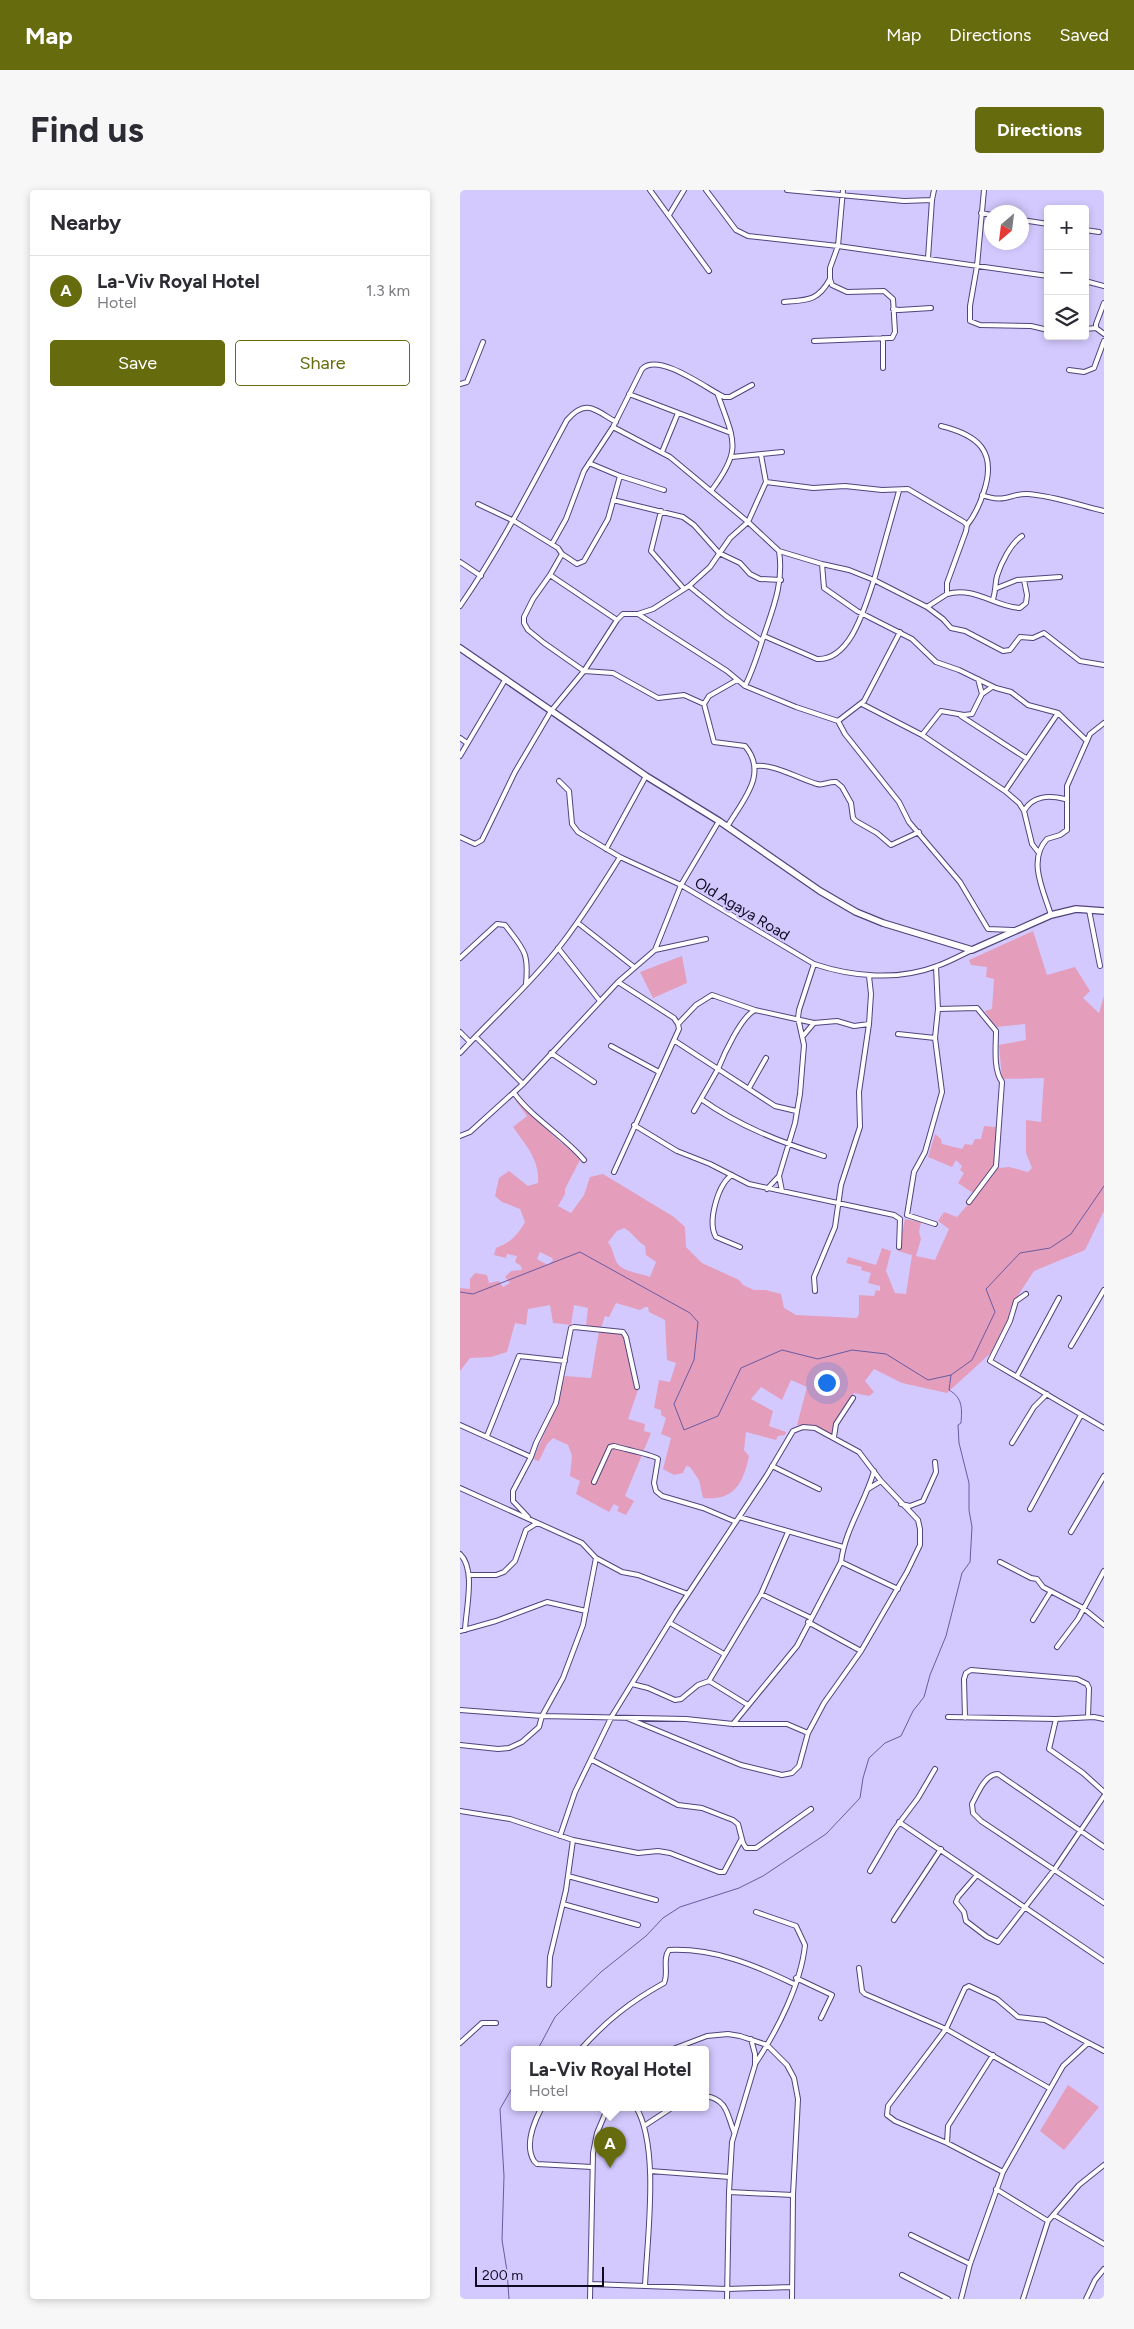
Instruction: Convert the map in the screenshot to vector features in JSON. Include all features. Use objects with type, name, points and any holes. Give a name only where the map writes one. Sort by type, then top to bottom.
[{"type":"street","points":[[650,190],[709,271]]},
{"type":"street","points":[[669,215],[684,190]]},
{"type":"street","points":[[706,190],[736,230],[742,234],[928,258],[1044,275]]},
{"type":"street","points":[[787,190],[843,192],[904,202],[932,200]]},
{"type":"street","points":[[928,258],[934,190]]},
{"type":"street","points":[[984,190],[977,266],[970,306],[970,321],[980,325],[1031,326],[1044,329]]},
{"type":"street","points":[[814,342],[883,338],[894,335],[893,299],[884,291],[847,292],[832,285],[830,268],[838,246],[843,192]]},
{"type":"street","points":[[1029,221],[1044,223]]},
{"type":"street","points":[[1089,231],[1099,232]]},
{"type":"street","points":[[784,302],[807,300],[814,297],[824,290],[830,279]]},
{"type":"street","points":[[1089,282],[1104,286]]},
{"type":"street","points":[[1096,328],[1104,303]]},
{"type":"street","points":[[893,309],[931,308]]},
{"type":"street","points":[[1089,329],[1096,328],[1104,334]]},
{"type":"street","points":[[883,338],[883,368]]},
{"type":"street","points":[[1069,370],[1084,372],[1094,368],[1104,341]]},
{"type":"street","points":[[460,384],[468,382],[483,342]]},
{"type":"street","points":[[552,544],[566,519],[579,483],[589,463],[616,422],[642,369],[650,364],[683,374],[724,397],[730,397],[752,384]]},
{"type":"street","points":[[629,394],[731,433]]},
{"type":"street","points":[[711,491],[722,476],[732,457],[734,448],[718,395]]},
{"type":"street","points":[[460,606],[481,576],[514,521],[567,420],[578,408],[586,406],[616,422]]},
{"type":"street","points":[[662,452],[678,413]]},
{"type":"street","points":[[941,426],[957,430],[969,436],[985,452],[988,459],[988,475],[978,510],[966,525],[947,583],[947,594]]},
{"type":"street","points":[[613,427],[662,452],[748,522],[779,551],[849,570],[874,580],[927,607],[943,618],[951,628],[964,631],[1003,651],[1010,650],[1020,637],[1032,638],[1044,632],[1080,661],[1104,665]]},
{"type":"street","points":[[732,457],[782,452]]},
{"type":"street","points":[[460,837],[475,844],[482,840],[514,772],[551,711],[584,671],[616,620],[623,614],[638,614],[653,609],[689,586],[710,567],[730,538],[748,522],[766,482],[762,454]]},
{"type":"street","points":[[589,463],[620,476],[664,490]]},
{"type":"street","points":[[478,504],[514,521],[552,544],[562,554],[577,564],[584,561],[608,520],[620,476]]},
{"type":"street","points":[[766,482],[813,488],[845,486],[860,489],[899,491],[908,489],[966,525]]},
{"type":"street","points":[[764,636],[823,660],[836,654],[848,642],[862,613],[874,580],[899,491]]},
{"type":"street","points":[[982,495],[992,499],[1005,499],[1023,494],[1052,496],[1104,511]]},
{"type":"street","points":[[613,500],[661,510],[683,517],[694,525],[719,553],[740,563],[750,574],[760,579],[781,580]]},
{"type":"street","points":[[661,510],[651,551],[684,589]]},
{"type":"street","points":[[993,599],[997,588],[998,574],[1015,542],[1022,536]]},
{"type":"street","points":[[745,686],[776,604],[781,580],[779,551]]},
{"type":"street","points":[[562,554],[528,609],[524,623],[528,630],[584,671],[613,673],[658,698],[684,695],[704,704]]},
{"type":"street","points":[[460,562],[481,576]]},
{"type":"street","points":[[822,564],[821,576],[824,588],[862,613],[912,639],[936,662],[978,679],[992,687],[1011,692],[1028,705],[1058,713],[1087,741]]},
{"type":"street","points":[[550,575],[616,620]]},
{"type":"street","points":[[997,588],[1008,582],[1060,577]]},
{"type":"street","points":[[927,607],[947,594],[960,592],[993,599],[1016,608],[1025,606],[1027,595],[1024,580]]},
{"type":"street","points":[[689,586],[726,616],[762,641]]},
{"type":"street","points":[[638,614],[707,658],[745,686],[796,707],[838,721],[845,734],[891,791],[906,818],[960,882],[988,929],[1016,930]]},
{"type":"street","points":[[838,721],[862,704],[900,632]]},
{"type":"street","points":[[460,648],[646,776],[727,826],[820,891],[856,912],[883,923],[972,950],[1050,915],[1076,909],[1104,911]]},
{"type":"street","points":[[978,679],[982,694]]},
{"type":"street","points":[[460,756],[505,680]]},
{"type":"street","points":[[727,826],[754,778],[756,766],[752,754],[746,746],[714,742],[704,704],[708,696],[737,680]]},
{"type":"street","points":[[922,735],[941,712],[972,714],[982,694],[992,687]]},
{"type":"street","points":[[862,704],[922,735],[1005,791],[1019,803],[1024,811],[1032,844],[1039,853]]},
{"type":"street","points":[[1005,791],[1058,713]]},
{"type":"street","points":[[958,714],[1026,758]]},
{"type":"street","points":[[1050,915],[1037,872],[1039,853],[1048,839],[1068,830],[1066,799],[1071,774],[1084,752],[1087,741],[1095,729],[1104,723]]},
{"type":"street","points":[[460,738],[467,743]]},
{"type":"street","points":[[756,766],[769,766],[796,778],[819,785],[836,782],[842,787],[851,803],[853,818],[877,833],[891,845],[919,832]]},
{"type":"street","points":[[606,848],[646,776]]},
{"type":"street","points":[[559,781],[569,791],[572,824],[578,832],[620,857],[680,885],[719,821]]},
{"type":"street","points":[[1024,811],[1029,805],[1044,796],[1066,799]]},
{"type":"street","points":[[460,1053],[526,985],[558,948],[578,923],[620,857]]},
{"type":"street","name":"Old Agaya Road","points":[[460,1136],[470,1132],[514,1093],[618,982],[654,950],[680,885],[814,964],[834,971],[869,976],[901,975],[936,966],[972,950]]},
{"type":"street","points":[[1090,910],[1100,966]]},
{"type":"street","points":[[578,923],[634,967]]},
{"type":"street","points":[[460,958],[497,924],[505,925],[526,953],[528,963],[526,985]]},
{"type":"street","points":[[654,950],[706,939]]},
{"type":"street","points":[[558,948],[600,1001]]},
{"type":"street","points":[[768,1189],[779,1176],[802,1086],[803,1036],[798,1018],[800,1005],[814,964]]},
{"type":"street","points":[[900,1219],[907,1214],[914,1172],[925,1152],[942,1092],[934,1038],[938,1009],[936,966]]},
{"type":"street","points":[[815,1291],[814,1276],[833,1234],[843,1176],[859,1135],[859,1092],[869,1024],[871,994],[869,976]]},
{"type":"street","points":[[618,982],[674,1018],[678,1024]]},
{"type":"street","points":[[614,1172],[634,1125],[675,1042],[678,1024],[696,1005],[712,995],[755,1010],[814,1023],[836,1021],[854,1026],[869,1024]]},
{"type":"street","points":[[938,1009],[977,1008],[996,1031],[999,1077],[1002,1082],[996,1166],[969,1202]]},
{"type":"street","points":[[694,1111],[739,1027],[750,1012],[755,1010]]},
{"type":"street","points":[[803,1036],[814,1023]]},
{"type":"street","points":[[460,1032],[470,1042]]},
{"type":"street","points":[[898,1034],[934,1038]]},
{"type":"street","points":[[476,1037],[523,1084]]},
{"type":"street","points":[[675,1042],[775,1106],[796,1111]]},
{"type":"street","points":[[611,1046],[659,1072]]},
{"type":"street","points":[[551,1053],[594,1082]]},
{"type":"street","points":[[748,1088],[766,1058]]},
{"type":"street","points":[[514,1093],[584,1160]]},
{"type":"street","points":[[701,1099],[723,1114],[761,1134],[824,1156]]},
{"type":"street","points":[[634,1125],[677,1151],[749,1184],[886,1213],[900,1219]]},
{"type":"street","points":[[732,1175],[723,1185],[715,1205],[712,1226],[716,1236],[740,1247]]},
{"type":"street","points":[[779,1176],[782,1191]]},
{"type":"street","points":[[907,1214],[935,1224]]},
{"type":"street","points":[[899,1247],[900,1219]]},
{"type":"street","points":[[1072,1346],[1104,1290]]},
{"type":"street","points":[[1026,1294],[1016,1301],[1010,1321],[990,1358],[992,1363],[1104,1428]]},
{"type":"street","points":[[1017,1376],[1059,1298]]},
{"type":"street","points":[[529,1518],[513,1501],[512,1495],[556,1402],[571,1328],[623,1332],[637,1387]]},
{"type":"street","points":[[487,1436],[510,1382],[518,1356],[565,1361]]},
{"type":"street","points":[[1012,1443],[1034,1407],[1047,1394]]},
{"type":"street","points":[[834,1437],[836,1424],[853,1398]]},
{"type":"street","points":[[1030,1509],[1082,1415]]},
{"type":"street","points":[[460,1425],[531,1457]]},
{"type":"street","points":[[560,1836],[571,1799],[592,1760],[612,1716],[688,1594],[794,1431],[803,1427],[815,1428],[859,1452],[881,1482],[918,1520],[920,1545],[898,1589],[861,1651],[824,1704],[808,1733],[799,1766],[792,1773],[782,1775],[741,1764],[627,1718]]},
{"type":"street","points":[[594,1482],[610,1447],[614,1446],[638,1454],[651,1454],[658,1459],[654,1483],[656,1491],[662,1496],[703,1508],[736,1522]]},
{"type":"street","points":[[902,1504],[910,1506],[923,1501],[936,1472],[935,1462]]},
{"type":"street","points":[[772,1466],[819,1489]]},
{"type":"street","points":[[733,1724],[797,1646],[841,1562],[843,1547],[874,1471]]},
{"type":"street","points":[[1071,1532],[1104,1476]]},
{"type":"street","points":[[868,1489],[881,1482]]},
{"type":"street","points":[[460,1488],[582,1543],[596,1558],[622,1572],[688,1594]]},
{"type":"street","points":[[739,1517],[843,1547]]},
{"type":"street","points":[[470,1575],[496,1575],[504,1572],[514,1561],[526,1530],[537,1523]]},
{"type":"street","points":[[632,1684],[648,1688],[675,1700],[681,1699],[698,1685],[710,1681],[724,1654],[740,1632],[762,1594],[788,1532]]},
{"type":"street","points":[[460,1554],[467,1561],[470,1575],[465,1630]]},
{"type":"street","points":[[460,1746],[509,1748],[532,1734],[539,1727],[542,1716],[563,1678],[583,1625],[596,1558]]},
{"type":"street","points":[[841,1562],[898,1589]]},
{"type":"street","points":[[1000,1562],[1031,1578],[1037,1579],[1043,1587],[1083,1608],[1104,1625]]},
{"type":"street","points":[[1057,1647],[1078,1619],[1104,1571]]},
{"type":"street","points":[[1033,1620],[1051,1591]]},
{"type":"street","points":[[460,1592],[467,1594]]},
{"type":"street","points":[[762,1594],[861,1651]]},
{"type":"street","points":[[460,1631],[496,1621],[547,1602],[586,1611]]},
{"type":"street","points":[[670,1623],[724,1654]]},
{"type":"street","points":[[965,1718],[964,1679],[966,1673],[971,1670],[1077,1679],[1087,1684],[1089,1688],[1088,1717]]},
{"type":"street","points":[[710,1681],[748,1704]]},
{"type":"street","points":[[460,1710],[542,1716],[612,1716],[686,1719],[733,1724],[787,1724],[808,1733]]},
{"type":"street","points":[[948,1717],[1104,1718]]},
{"type":"street","points":[[1056,1719],[1049,1748],[1083,1773],[1104,1792]]},
{"type":"street","points":[[592,1760],[678,1805],[702,1808],[733,1820],[738,1824],[741,1839],[746,1848],[756,1848],[811,1809]]},
{"type":"street","points":[[870,1871],[899,1822],[918,1798],[935,1769]]},
{"type":"street","points":[[1104,1847],[998,1774],[988,1777],[972,1804],[973,1813],[981,1821],[1104,1903]]},
{"type":"street","points":[[978,1875],[958,1897],[956,1902],[964,1912],[966,1921],[987,1937],[998,1942],[1002,1940],[1054,1870],[1104,1796]]},
{"type":"street","points":[[460,1811],[510,1819],[573,1840],[638,1853],[658,1851],[670,1853],[722,1872],[724,1872],[741,1839]]},
{"type":"street","points":[[899,1822],[1104,1961]]},
{"type":"street","points":[[549,1985],[550,1957],[563,1904],[573,1840]]},
{"type":"street","points":[[894,1920],[941,1849]]},
{"type":"street","points":[[568,1876],[656,1900]]},
{"type":"street","points":[[563,1904],[638,1925]]},
{"type":"street","points":[[727,2299],[729,2192],[734,2132],[755,2064],[767,2045],[794,1984],[805,1945],[802,1935],[796,1926],[756,1912]]},
{"type":"street","points":[[584,2046],[595,2033],[632,2001],[664,1983],[666,1977],[666,1956],[669,1950],[690,1949],[733,1959],[794,1984]]},
{"type":"street","points":[[859,1968],[862,1991],[865,1994],[946,2029],[1049,2088]]},
{"type":"street","points":[[796,1978],[832,1995],[821,2018]]},
{"type":"street","points":[[1004,2172],[946,2143],[895,2121],[887,2115],[888,2106],[946,2029],[966,1988],[969,1986],[996,1999],[1018,2017],[1045,2020],[1104,2051]]},
{"type":"street","points":[[460,2044],[482,2023],[496,2023]]},
{"type":"street","points":[[681,2046],[713,2034],[728,2034],[752,2039],[767,2045],[787,2065],[798,2088],[793,2195],[792,2299]]},
{"type":"street","points":[[1079,2038],[1081,2048]]},
{"type":"street","points":[[752,2039],[755,2064]]},
{"type":"street","points":[[961,2299],[970,2264],[996,2189],[1004,2172],[1039,2110],[1049,2088],[1063,2066],[1088,2043]]},
{"type":"street","points":[[946,2143],[948,2126],[992,2054]]},
{"type":"street","points":[[709,2097],[723,2103],[734,2132]]},
{"type":"street","points":[[540,2111],[531,2134],[530,2147],[534,2161],[537,2164],[592,2167]]},
{"type":"street","points":[[590,2299],[592,2167],[597,2133],[606,2111]]},
{"type":"street","points":[[638,2111],[644,2126],[650,2171],[645,2286]]},
{"type":"street","points":[[644,2126],[667,2111]]},
{"type":"street","points":[[1023,2299],[1048,2222],[1079,2185],[1104,2165]]},
{"type":"street","points":[[650,2171],[730,2177]]},
{"type":"street","points":[[996,2189],[1048,2222]]},
{"type":"street","points":[[729,2192],[793,2195]]},
{"type":"street","points":[[1054,2214],[1104,2244]]},
{"type":"street","points":[[911,2235],[970,2264]]},
{"type":"street","points":[[1086,2299],[1095,2280],[1104,2269]]},
{"type":"street","points":[[902,2275],[948,2299]]},
{"type":"street","points":[[591,2284],[728,2289],[792,2287]]},
{"type":"shaded area","points":[[1033,931],[1047,975],[1075,967],[1090,991],[1083,998],[1099,1013],[1104,996],[1104,1211],[1085,1250],[1034,1271],[1011,1306],[1005,1329],[993,1351],[947,1393],[902,1383],[874,1369],[865,1381],[874,1392],[869,1396],[854,1393],[837,1419],[832,1435],[814,1426],[797,1425],[807,1387],[791,1380],[782,1400],[761,1387],[751,1399],[773,1411],[769,1426],[786,1432],[785,1435],[778,1436],[776,1440],[746,1432],[744,1450],[749,1456],[740,1482],[735,1489],[722,1497],[703,1498],[699,1480],[690,1467],[686,1466],[683,1473],[674,1475],[663,1469],[671,1438],[661,1434],[666,1418],[661,1415],[661,1410],[654,1408],[659,1380],[670,1382],[676,1363],[667,1360],[665,1320],[649,1312],[648,1307],[640,1310],[616,1303],[609,1317],[605,1316],[601,1328],[586,1325],[588,1308],[574,1305],[571,1325],[553,1323],[550,1305],[528,1309],[526,1325],[515,1323],[507,1352],[491,1357],[470,1358],[460,1371],[460,1288],[470,1289],[470,1279],[475,1273],[487,1275],[489,1283],[499,1281],[503,1287],[510,1283],[505,1277],[511,1271],[522,1270],[521,1266],[515,1262],[517,1256],[507,1254],[506,1258],[494,1255],[496,1248],[513,1238],[525,1222],[520,1209],[502,1202],[495,1196],[499,1178],[509,1171],[528,1186],[538,1183],[537,1167],[534,1160],[527,1146],[513,1127],[527,1116],[516,1101],[517,1099],[558,1140],[581,1158],[558,1206],[571,1213],[584,1195],[590,1177],[603,1174],[674,1217],[685,1227],[686,1247],[702,1263],[739,1280],[743,1285],[754,1290],[766,1290],[781,1294],[784,1308],[796,1315],[857,1318],[859,1314],[859,1295],[874,1296],[876,1290],[880,1291],[880,1286],[868,1283],[871,1273],[861,1270],[862,1267],[846,1263],[848,1257],[876,1265],[882,1248],[891,1251],[886,1271],[895,1293],[906,1294],[912,1255],[898,1251],[905,1219],[921,1222],[919,1232],[921,1239],[916,1256],[935,1260],[949,1229],[938,1221],[944,1212],[957,1217],[976,1195],[958,1183],[964,1173],[960,1170],[962,1166],[956,1160],[952,1167],[928,1157],[935,1134],[941,1139],[942,1144],[962,1149],[965,1144],[972,1145],[975,1139],[981,1139],[984,1126],[996,1127],[998,1168],[1009,1167],[1028,1172],[1032,1168],[1026,1153],[1026,1120],[1041,1122],[1044,1078],[1002,1079],[999,1045],[1026,1040],[1025,1024],[997,1027],[990,1020],[985,1011],[992,1009],[994,979],[986,977],[987,967],[971,965],[969,960]],"holes":[[[624,1228],[645,1246],[646,1255],[656,1262],[650,1277],[626,1270],[618,1265],[608,1242],[617,1231]],[[540,1252],[552,1258],[553,1260],[548,1265],[537,1259]]]},
{"type":"shaded area","points":[[682,956],[687,983],[653,998],[640,972]]},
{"type":"shaded area","points":[[599,1331],[620,1333],[624,1337],[638,1390],[628,1419],[645,1424],[644,1431],[651,1433],[625,1496],[634,1501],[626,1515],[617,1511],[619,1507],[614,1504],[609,1512],[576,1494],[580,1481],[570,1476],[572,1456],[568,1445],[553,1438],[547,1444],[539,1461],[535,1460],[534,1457],[556,1407],[565,1376],[591,1378]]},
{"type":"shaded area","points":[[1068,2085],[1099,2107],[1064,2150],[1040,2131]]},
{"type":"waterway","points":[[460,1292],[473,1294],[580,1252],[690,1313],[698,1322],[694,1360],[674,1404],[684,1430],[718,1416],[741,1368],[782,1350],[818,1359],[852,1350],[886,1354],[928,1380],[951,1375],[972,1360],[995,1312],[986,1289],[1020,1253],[1050,1248],[1071,1234],[1104,1186]]},
{"type":"waterway","points":[[540,2046],[555,2017],[601,1972],[646,1936],[663,1918],[680,1907],[739,1888],[763,1876],[826,1834],[860,1798],[869,1758],[885,1743],[901,1736],[913,1711],[924,1697],[930,1675],[946,1636],[962,1573],[970,1562],[972,1527],[969,1510],[969,1483],[959,1443],[958,1425],[961,1423],[962,1413],[959,1400],[949,1390],[951,1375]]},
{"type":"waterway","points":[[509,2299],[502,2240],[504,2176],[500,2109],[511,2090]]},
{"type":"place","name":"La-Viv Royal Hotel","points":[[610,2168]]}]
